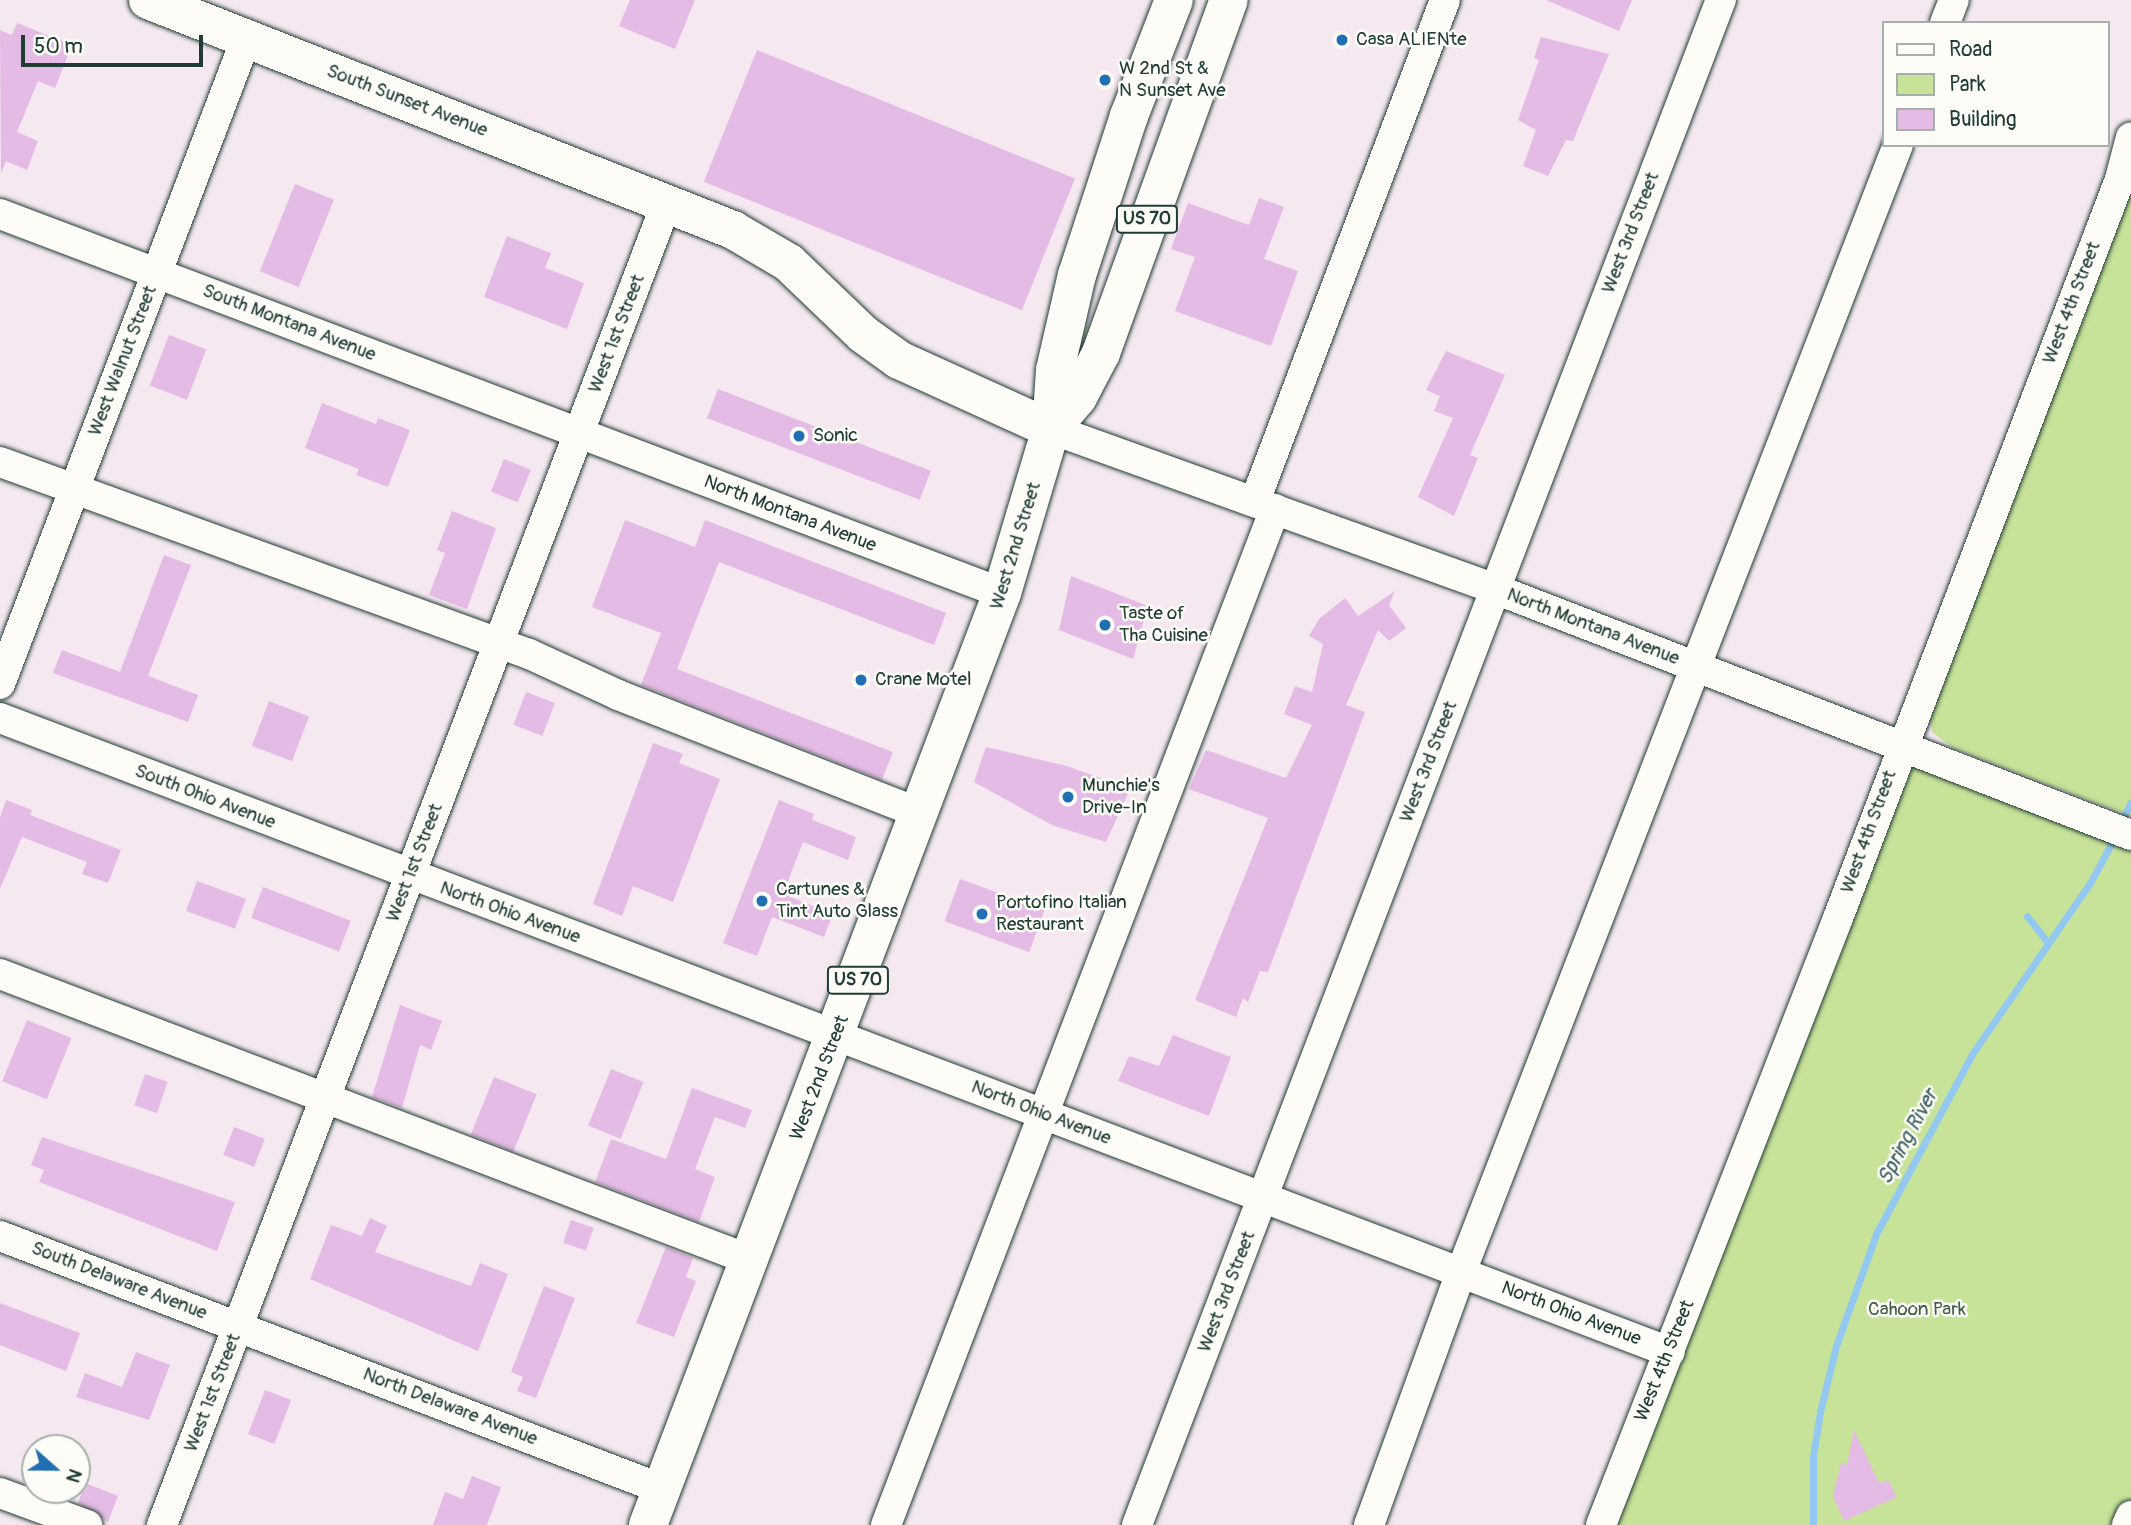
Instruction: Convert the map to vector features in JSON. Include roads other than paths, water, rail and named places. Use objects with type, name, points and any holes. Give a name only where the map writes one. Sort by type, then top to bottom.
[{"type":"main road","name":"South Sunset Avenue","points":[[148,0],[667,202],[756,242],[789,263],[863,334],[899,360],[1051,429]]},
{"type":"main road","name":"West 2nd Street","points":[[648,1525],[921,814],[1002,593],[1051,429],[1055,370],[1077,275],[1129,116],[1174,0]]},
{"type":"main road","name":"West 2nd Street","points":[[1051,429],[1078,397],[1101,353],[1229,0]]},
{"type":"street","points":[[886,1525],[1042,1114],[1265,505],[1445,0]]},
{"type":"street","name":"West 3rd Street","points":[[1137,1525],[1721,0]]},
{"type":"street","points":[[1946,21],[1954,0]]},
{"type":"street","name":"West Walnut Street","points":[[0,684],[246,39]]},
{"type":"street","name":"West 4th Street","points":[[1601,1525],[1670,1352],[2120,179],[2131,137]]},
{"type":"street","points":[[1369,1525],[1461,1272],[1698,667],[1897,147]]},
{"type":"street","name":"West 1st Street","points":[[162,1525],[667,202]]},
{"type":"street","name":"South Montana Avenue","points":[[0,214],[578,434]]},
{"type":"street","name":"North Montana Avenue","points":[[1051,429],[1494,589],[2131,835]]},
{"type":"street","name":"North Montana Avenue","points":[[578,434],[1002,593]]},
{"type":"street","points":[[0,462],[498,643],[921,814]]},
{"type":"street","name":"South Ohio Avenue","points":[[0,718],[410,875]]},
{"type":"street","name":"North Ohio Avenue","points":[[410,875],[1670,1352]]},
{"type":"street","points":[[0,974],[324,1100],[750,1260]]},
{"type":"street","name":"South Delaware Avenue","points":[[0,1236],[239,1325]]},
{"type":"street","name":"North Delaware Avenue","points":[[239,1325],[662,1489]]},
{"type":"street","points":[[0,1493],[87,1525]]},
{"type":"street","points":[[2127,1525],[2131,1516]]},
{"type":"waterway","name":"Spring River","points":[[2121,823],[2131,802]]},
{"type":"waterway","name":"Spring River","points":[[1813,1525],[1813,1457],[1820,1412],[1836,1346],[1876,1234],[1972,1054],[2090,883],[2115,837]]},
{"type":"waterway","points":[[2027,916],[2048,943]]},
{"type":"place","name":"Casa ALIENte","points":[[1342,40]]},
{"type":"place","name":"W 2nd St & N Sunset Ave","points":[[1105,80]]},
{"type":"place","name":"Sonic","points":[[799,436]]},
{"type":"place","name":"Taste of Tha Cuisine","points":[[1105,625]]},
{"type":"place","name":"Crane Motel","points":[[861,680]]},
{"type":"place","name":"Munchie's Drive-In","points":[[1068,797]]},
{"type":"place","name":"Cartunes & Tint Auto Glass","points":[[762,901]]},
{"type":"place","name":"Portofino Italian Restaurant","points":[[982,914]]},
{"type":"park label","name":"Cahoon Park","points":[[1917,1310]]}]
